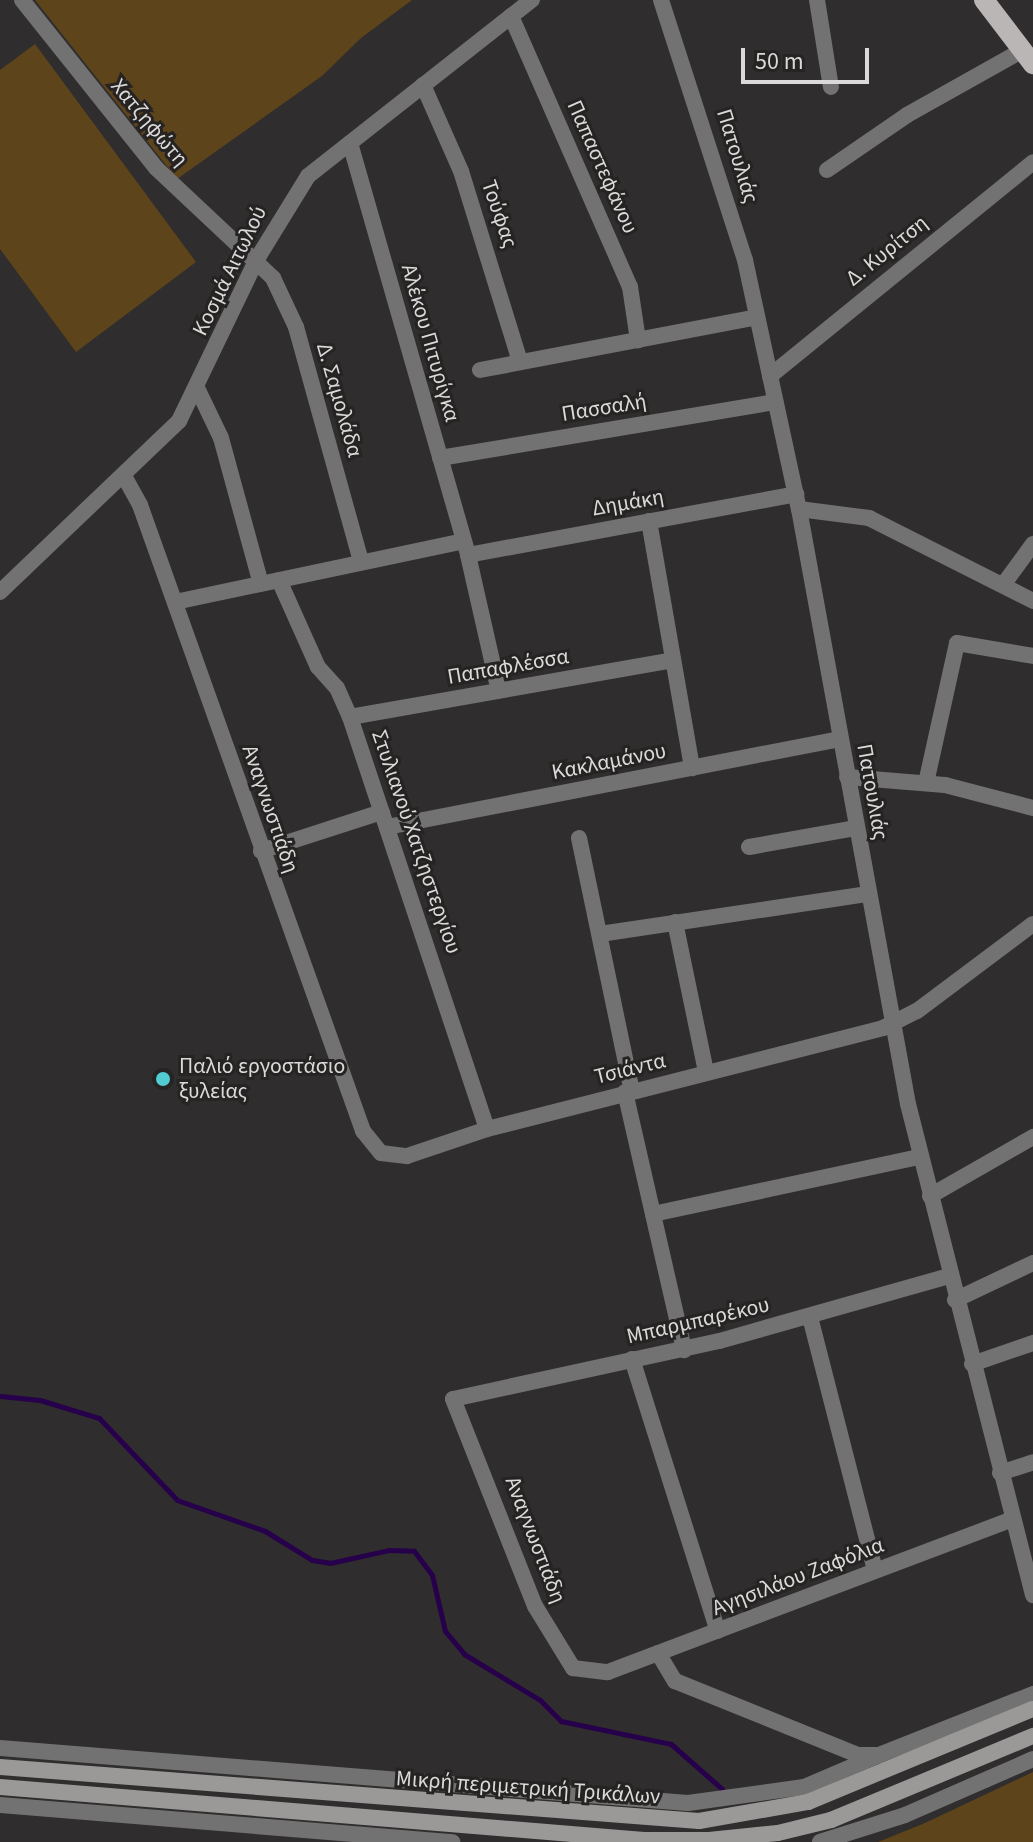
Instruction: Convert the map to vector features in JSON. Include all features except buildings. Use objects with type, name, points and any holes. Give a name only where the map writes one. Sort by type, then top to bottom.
[{"type":"main road","points":[[984,0],[1028,57]]},
{"type":"main road","name":"Μικρή περιμετρική Τρικάλων","points":[[0,1767],[699,1821],[808,1802],[1033,1709]]},
{"type":"main road","name":"Μικρή περιμετρική Τρικάλων","points":[[0,1787],[644,1840],[709,1840],[778,1833],[831,1820],[1033,1736]]},
{"type":"street","name":"Χατζηφώτη","points":[[22,0],[170,183],[257,259]]},
{"type":"street","name":"Κοσμά Αιτωλού","points":[[0,592],[172,430],[198,390],[257,259],[301,183],[532,0]]},
{"type":"street","name":"Πατουλιάς","points":[[661,0],[724,185],[757,317],[798,502],[868,894],[920,1157],[1033,1595]]},
{"type":"street","points":[[817,0],[831,87]]},
{"type":"street","name":"Παπαστεφάνου","points":[[511,16],[630,287],[638,340]]},
{"type":"street","points":[[827,170],[907,115],[1028,57]]},
{"type":"street","name":"Τούφας","points":[[423,85],[466,184],[520,362]]},
{"type":"street","name":"Αλέκου Πιτυρίγκα","points":[[350,143],[466,548],[499,691]]},
{"type":"street","name":"Δ. Κυρίτση","points":[[770,376],[1033,162]]},
{"type":"street","name":"Δ. Σαμολάδα","points":[[257,259],[283,295],[296,327],[361,562]]},
{"type":"street","points":[[480,370],[757,317]]},
{"type":"street","points":[[198,390],[221,438],[261,584]]},
{"type":"street","name":"Πασσαλή","points":[[440,458],[775,402]]},
{"type":"street","name":"Αναγνωστιάδη","points":[[124,476],[175,602],[363,1131],[381,1153]]},
{"type":"street","name":"Δημάκη","points":[[175,602],[361,562],[798,502],[869,518],[1033,601]]},
{"type":"street","points":[[649,521],[692,768]]},
{"type":"street","points":[[1003,585],[1033,544]]},
{"type":"street","points":[[0,577],[28,565]]},
{"type":"street","name":"Στυλιανού Χατζηστεργίου","points":[[279,580],[318,667],[337,688],[350,717],[487,1129]]},
{"type":"street","points":[[926,783],[957,643],[1033,656]]},
{"type":"street","name":"Παπαφλέσσα","points":[[350,717],[673,660]]},
{"type":"street","name":"Κακλαμάνου","points":[[261,851],[384,820],[692,768],[840,739]]},
{"type":"street","points":[[847,777],[926,783],[1033,808]]},
{"type":"street","points":[[749,847],[856,828]]},
{"type":"street","points":[[579,838],[653,1214],[684,1350]]},
{"type":"street","points":[[600,934],[868,894]]},
{"type":"street","points":[[675,922],[706,1072]]},
{"type":"street","points":[[893,1025],[1033,924]]},
{"type":"street","name":"Τσιάντα","points":[[381,1153],[407,1156],[487,1129],[893,1025]]},
{"type":"street","points":[[930,1196],[1033,1137]]},
{"type":"street","points":[[653,1214],[920,1157]]},
{"type":"street","points":[[955,1300],[1033,1263]]},
{"type":"street","name":"Μπαρμπαρέκου","points":[[453,1399],[684,1350],[949,1276]]},
{"type":"street","points":[[810,1317],[875,1571]]},
{"type":"street","points":[[972,1364],[1033,1343]]},
{"type":"street","points":[[632,1359],[718,1631]]},
{"type":"street","name":"Αναγνωστιάδη","points":[[453,1399],[556,1648],[573,1668],[598,1672]]},
{"type":"street","points":[[1000,1473],[1033,1462]]},
{"type":"street","name":"Αγησιλάου Ζαφόλια","points":[[598,1672],[718,1631],[1012,1519]]},
{"type":"street","points":[[658,1653],[675,1681],[777,1719],[848,1753],[879,1755]]},
{"type":"street","points":[[0,1748],[688,1803],[804,1787],[1033,1694]]},
{"type":"street","points":[[820,1842],[905,1815],[1033,1759]]},
{"type":"street","points":[[0,1805],[452,1842]]},
{"type":"shaded area","points":[[35,0],[412,0],[361,38],[322,76],[177,179]]},
{"type":"shaded area","points":[[35,44],[196,262],[76,352],[0,249],[0,70]]},
{"type":"shaded area","points":[[1033,1772],[1033,1842],[878,1842],[925,1823]]},
{"type":"waterway","points":[[0,1396],[40,1400],[99,1418],[177,1500],[265,1531],[312,1560],[330,1563],[389,1550],[414,1551],[432,1575],[445,1631],[464,1654],[540,1700],[561,1721],[671,1744],[722,1789]]},
{"type":"place","name":"Παλιό εργοστάσιο ξυλείας","points":[[163,1079]]}]
